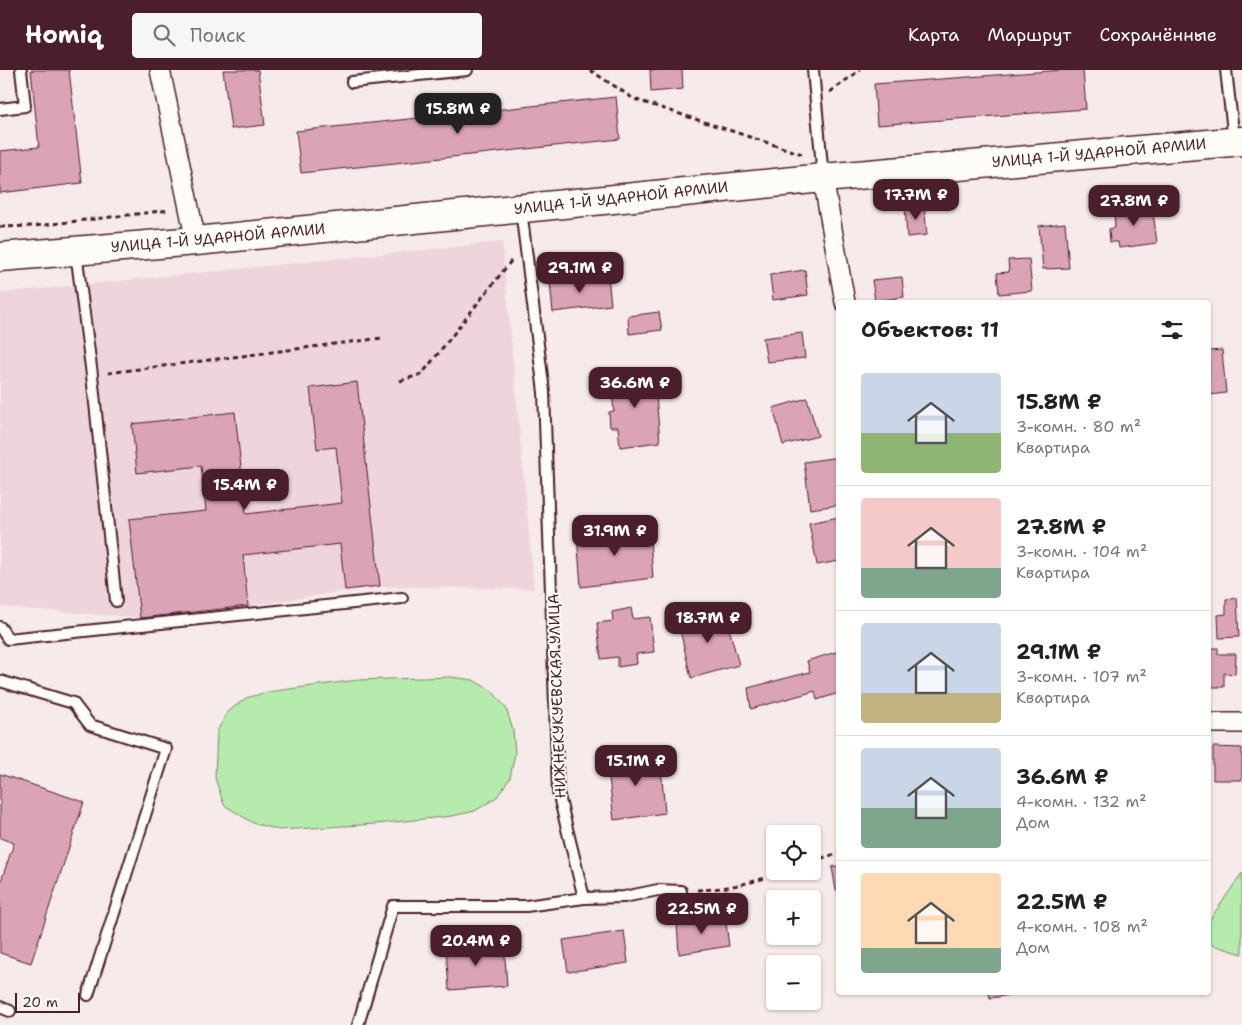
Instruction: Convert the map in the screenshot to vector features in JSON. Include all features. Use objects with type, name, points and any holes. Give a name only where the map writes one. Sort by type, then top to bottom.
[{"type":"main road","name":"УЛИЦА 1-Й УДАРНОЙ АРМИИ","points":[[0,257],[196,241],[521,208],[822,169],[1238,141]]},
{"type":"street","points":[[160,70],[196,241]]},
{"type":"street","points":[[822,169],[846,300]]},
{"type":"street","points":[[1211,723],[1242,723]]},
{"type":"lane","points":[[0,108],[25,106],[21,70]]},
{"type":"lane","points":[[352,82],[467,70]]},
{"type":"lane","points":[[813,70],[822,169]]},
{"type":"lane","points":[[1226,70],[1238,141]]},
{"type":"lane","name":"НИЖНЕКУКУЕВСКАЯ УЛИЦА","points":[[521,208],[544,392],[558,792],[584,898]]},
{"type":"lane","points":[[76,251],[92,375],[116,601]]},
{"type":"lane","points":[[0,627],[8,639],[402,598]]},
{"type":"lane","points":[[0,680],[73,704],[90,724],[166,749],[88,995]]},
{"type":"lane","points":[[358,1025],[393,906],[526,906],[584,898],[624,897],[658,890],[681,890]]},
{"type":"lane","points":[[0,1007],[10,1011]]},
{"type":"path","points":[[590,70],[634,99],[822,169]]},
{"type":"path","points":[[816,103],[860,70]]},
{"type":"path","points":[[0,227],[34,226],[170,210],[188,206]]},
{"type":"path","points":[[400,381],[422,374],[526,243]]},
{"type":"path","points":[[92,375],[382,338]]},
{"type":"path","points":[[821,858],[836,854]]},
{"type":"path","points":[[681,890],[723,889],[766,878]]},
{"type":"shaded area","points":[[502,242],[534,589],[380,586],[248,606],[140,618],[0,607],[0,293]]},
{"type":"green space","points":[[451,677],[473,680],[492,691],[506,708],[513,730],[515,753],[510,778],[497,797],[475,811],[452,816],[376,824],[279,830],[253,823],[224,805],[215,778],[217,731],[228,712],[246,698],[267,692],[358,680]]},
{"type":"green space","points":[[1242,873],[1242,954],[1211,945],[1211,918]]},
{"type":"building","points":[[31,70],[69,70],[82,183],[0,193],[0,151],[39,147]]},
{"type":"building","points":[[223,70],[258,70],[265,125],[231,129]]},
{"type":"building","points":[[650,70],[682,70],[683,89],[651,92]]},
{"type":"building","points":[[1083,70],[1086,109],[877,125],[874,84]]},
{"type":"building","points":[[616,97],[620,139],[301,173],[296,131]]},
{"type":"building","points":[[1152,204],[1157,243],[1119,248],[1118,242],[1110,242],[1109,229],[1115,228],[1114,209]]},
{"type":"building","points":[[924,205],[927,235],[907,237],[905,206]]},
{"type":"building","points":[[1065,223],[1069,268],[1043,269],[1039,226]]},
{"type":"building","points":[[1029,259],[1032,291],[999,294],[997,273],[1009,272],[1008,260]]},
{"type":"building","points":[[805,270],[808,295],[773,300],[770,275]]},
{"type":"building","points":[[608,276],[611,305],[553,312],[550,282]]},
{"type":"building","points":[[902,277],[904,297],[875,300],[872,280]]},
{"type":"building","points":[[659,312],[662,330],[629,334],[628,316]]},
{"type":"building","points":[[802,333],[805,358],[767,362],[763,338]]},
{"type":"building","points":[[1222,350],[1226,393],[1211,395],[1211,351]]},
{"type":"building","points":[[654,372],[660,442],[620,447],[618,427],[610,427],[609,412],[614,411],[610,376]]},
{"type":"building","points":[[357,382],[380,586],[345,590],[340,544],[243,555],[248,606],[140,618],[129,519],[206,511],[201,466],[137,473],[132,424],[235,412],[246,514],[342,503],[336,447],[317,449],[310,388]]},
{"type":"building","points":[[807,398],[818,436],[783,445],[773,408]]},
{"type":"building","points":[[836,457],[836,505],[810,509],[804,462]]},
{"type":"building","points":[[836,518],[836,562],[817,565],[809,523]]},
{"type":"building","points":[[649,527],[653,578],[581,587],[577,535]]},
{"type":"building","points":[[1237,598],[1239,637],[1219,638],[1218,615],[1226,614],[1226,599]]},
{"type":"building","points":[[631,608],[633,619],[650,617],[654,652],[636,654],[637,664],[618,667],[618,657],[601,659],[597,623],[613,621],[612,612]]},
{"type":"building","points":[[724,610],[739,665],[691,678],[678,621]]},
{"type":"building","points":[[1211,648],[1218,648],[1218,654],[1236,654],[1235,674],[1224,673],[1224,687],[1211,687]]},
{"type":"building","points":[[836,652],[836,694],[817,700],[815,691],[751,709],[748,688],[810,672],[807,661]]},
{"type":"building","points":[[1213,747],[1242,748],[1242,780],[1213,780]]},
{"type":"building","points":[[660,756],[665,813],[614,820],[607,761]]},
{"type":"building","points":[[0,774],[84,802],[31,963],[0,953],[0,884],[14,843],[0,838]]},
{"type":"building","points":[[836,866],[836,890],[832,867]]},
{"type":"building","points":[[725,916],[729,946],[679,954],[677,922]]},
{"type":"building","points":[[624,931],[628,963],[568,972],[563,940]]},
{"type":"building","points":[[504,944],[507,986],[449,990],[446,947]]},
{"type":"building","points":[[990,995],[1010,995],[990,998]]}]
